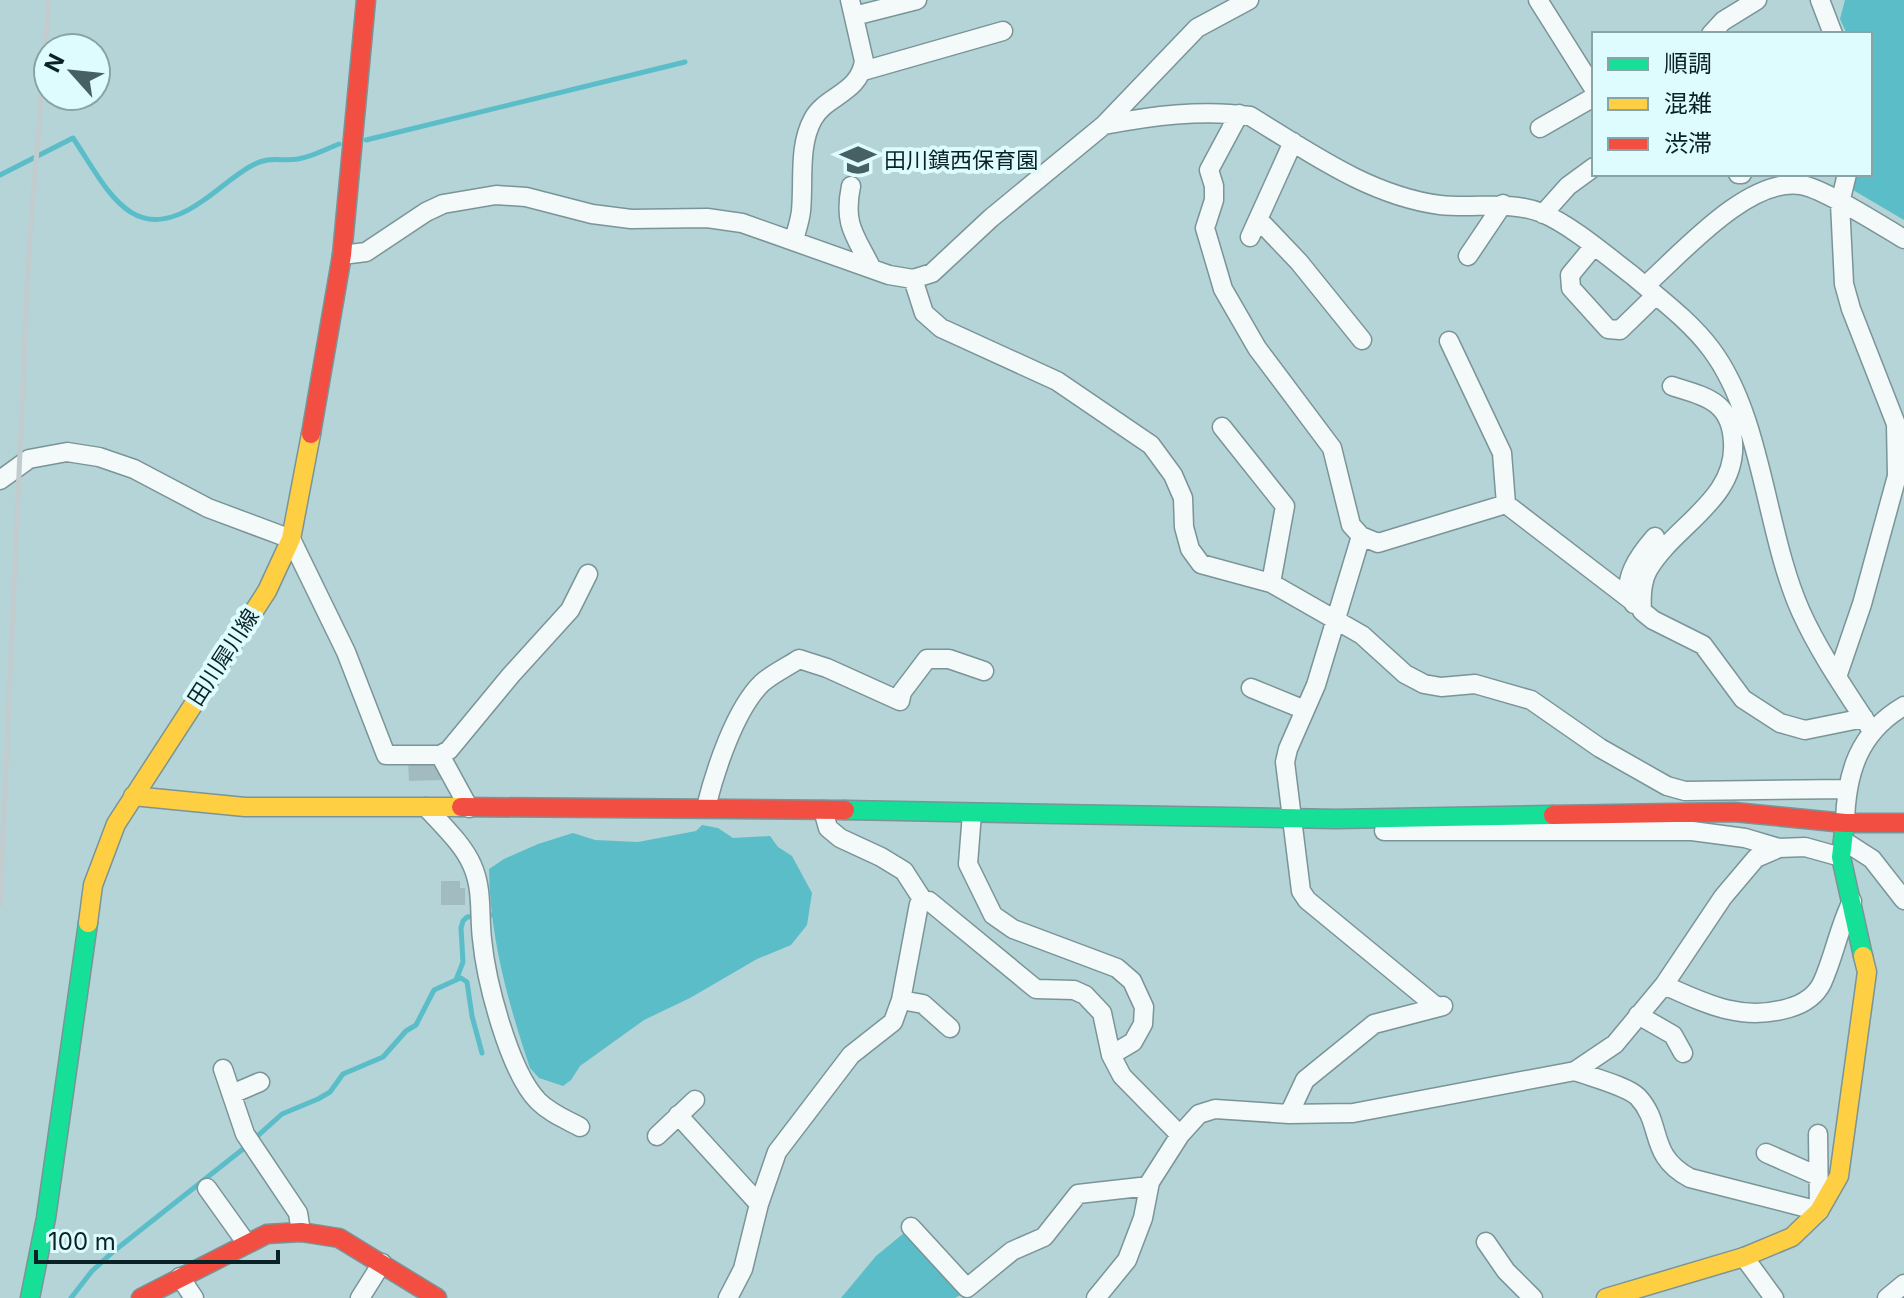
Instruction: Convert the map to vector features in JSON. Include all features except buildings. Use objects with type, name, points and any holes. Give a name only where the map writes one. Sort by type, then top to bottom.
[{"type":"street","name":"田川犀川線","points":[[30,1298],[46,1218],[93,885],[116,824],[267,591],[291,539],[342,255],[366,0]]},
{"type":"street","points":[[863,71],[864,61],[852,8],[917,0]]},
{"type":"street","points":[[342,255],[366,252],[443,204],[496,195],[526,197],[592,214],[618,217],[707,218],[742,223],[872,269],[913,279],[932,273],[991,218],[1104,125],[1197,28],[1249,0]]},
{"type":"street","points":[[1538,0],[1592,86]]},
{"type":"street","points":[[1713,32],[1723,21],[1757,0]]},
{"type":"street","points":[[1818,1],[1832,32]]},
{"type":"street","points":[[794,241],[801,210],[800,188],[807,132],[818,112],[845,92],[863,71],[1003,31]]},
{"type":"street","points":[[1540,128],[1592,98]]},
{"type":"street","points":[[1239,114],[1209,170],[1214,200],[1205,228],[1223,289],[1257,348],[1332,448],[1351,525],[1361,536],[1378,543],[1506,504]]},
{"type":"street","points":[[1104,125],[1154,116],[1250,116],[1336,168],[1389,193],[1441,205],[1503,204],[1543,214],[1594,246],[1650,290],[1711,349],[1733,385],[1800,611],[1868,725]]},
{"type":"street","points":[[1250,237],[1293,142]]},
{"type":"street","points":[[1543,214],[1568,186],[1592,168]]},
{"type":"street","points":[[1837,677],[1862,604],[1897,476],[1896,424],[1844,284],[1840,203],[1847,176]]},
{"type":"street","points":[[1594,246],[1570,275],[1571,288],[1608,329],[1620,330],[1650,290],[1732,208],[1756,192],[1794,179],[1904,239]]},
{"type":"street","points":[[851,186],[846,208],[849,225],[872,269]]},
{"type":"street","points":[[1468,256],[1503,204]]},
{"type":"street","points":[[1258,219],[1299,262],[1362,340]]},
{"type":"street","points":[[913,279],[924,313],[941,328],[1057,381],[1151,445],[1173,475],[1183,498],[1184,527],[1190,549],[1201,564],[1271,583],[1362,635],[1405,674],[1424,684],[1441,687],[1475,684],[1531,700],[1600,748],[1667,786],[1685,791],[1846,789]]},
{"type":"street","points":[[1449,341],[1502,453],[1506,504],[1653,620],[1703,645],[1743,699],[1780,723],[1805,730],[1868,725],[1904,706]]},
{"type":"street","points":[[1672,386],[1720,405],[1732,425],[1734,454],[1731,472]]},
{"type":"street","points":[[1222,427],[1285,506],[1271,583]]},
{"type":"street","points":[[1636,606],[1647,571],[1707,507],[1731,472],[1753,450]]},
{"type":"street","points":[[0,480],[29,459],[67,452],[99,457],[134,469],[208,508],[291,539],[346,652],[386,755],[440,755],[449,750],[570,610],[588,574]]},
{"type":"street","points":[[1289,1114],[1305,1080],[1374,1024],[1440,1006],[1307,900],[1301,891],[1285,762],[1337,619],[1361,536]]},
{"type":"street","points":[[1636,606],[1629,585],[1633,567],[1655,537]]},
{"type":"street","points":[[706,807],[715,768],[742,712],[762,684],[799,659],[827,668],[900,701],[902,692],[927,659],[949,659],[984,671]]},
{"type":"street","points":[[1251,688],[1305,710]]},
{"type":"street","points":[[1606,1298],[1744,1257],[1792,1237],[1819,1211],[1839,1176],[1867,972],[1852,901],[1844,840],[1846,789],[1868,725]]},
{"type":"street","points":[[440,755],[469,808]]},
{"type":"street","points":[[133,796],[245,807],[706,807],[1292,825],[1692,831],[1745,838],[1779,848],[1844,840],[1904,823]]},
{"type":"street","points":[[426,807],[473,866],[480,894],[483,953],[498,1012],[523,1079],[544,1106],[580,1127]]},
{"type":"street","points":[[823,810],[828,828],[840,838],[904,871],[924,902]]},
{"type":"street","points":[[1292,825],[1734,812],[1844,840],[1872,859],[1904,900]]},
{"type":"street","points":[[972,813],[968,864],[993,915],[1013,929],[1117,968],[1132,981],[1144,1007],[1143,1024],[1133,1042],[1111,1055]]},
{"type":"street","points":[[1096,1298],[1127,1260],[1143,1218],[1149,1186],[1180,1135],[1199,1114],[1215,1109],[1289,1114],[1353,1113],[1575,1071],[1615,1044],[1664,985],[1739,877],[1756,858],[1779,848]]},
{"type":"street","points":[[728,1298],[743,1269],[759,1204],[777,1152],[851,1055],[893,1022],[901,1000],[919,904],[924,902],[929,901],[1036,989],[1074,990],[1085,995],[1102,1013],[1111,1055],[1122,1076],[1180,1135]]},
{"type":"street","points":[[1664,985],[1697,1000],[1744,1014],[1773,1013],[1801,1005],[1813,996],[1822,983],[1842,921],[1852,901]]},
{"type":"street","points":[[901,1000],[923,1004],[950,1028]]},
{"type":"street","points":[[1638,1015],[1673,1035],[1683,1053]]},
{"type":"street","points":[[223,1069],[250,1142],[298,1213],[301,1232]]},
{"type":"street","points":[[1575,1071],[1635,1094],[1645,1106],[1662,1156],[1676,1171],[1690,1178],[1819,1211]]},
{"type":"street","points":[[232,1094],[260,1082]]},
{"type":"street","points":[[657,1136],[695,1100]]},
{"type":"street","points":[[678,1115],[759,1204]]},
{"type":"street","points":[[1818,1134],[1819,1211]]},
{"type":"street","points":[[1766,1153],[1818,1176]]},
{"type":"street","points":[[911,1227],[967,1288],[1012,1251],[1044,1237],[1078,1194],[1149,1186]]},
{"type":"street","points":[[207,1188],[247,1244]]},
{"type":"street","points":[[141,1298],[267,1234],[301,1232],[339,1238],[437,1298]]},
{"type":"street","points":[[1486,1242],[1506,1271],[1533,1298]]},
{"type":"street","points":[[1744,1257],[1774,1298]]},
{"type":"street","points":[[360,1298],[382,1263]]},
{"type":"street","points":[[180,1277],[194,1298]]},
{"type":"street","points":[[1887,1298],[1904,1284]]},
{"type":"water","points":[[1845,0],[1904,0],[1904,220],[1853,190],[1856,176],[1872,176],[1872,32],[1846,32],[1840,19]]},
{"type":"water","points":[[702,825],[718,828],[733,838],[770,836],[778,847],[792,856],[812,893],[807,925],[791,945],[757,959],[690,998],[644,1020],[580,1066],[563,1086],[539,1078],[530,1068],[502,970],[493,920],[489,869],[538,844],[573,833],[595,840],[638,842],[696,831]]},
{"type":"water","points":[[904,1233],[964,1293],[955,1298],[841,1298],[876,1256]]},
{"type":"waterway","points":[[366,140],[685,62]]},
{"type":"waterway","points":[[0,175],[73,138],[98,177],[124,208],[139,217],[157,220],[177,215],[201,202],[258,163],[303,158],[339,144]]},
{"type":"waterway","points":[[71,1298],[92,1271],[114,1251],[243,1149],[282,1114],[330,1092],[343,1074],[383,1057],[406,1031],[416,1025],[434,990],[456,980],[463,962],[463,921],[467,917],[491,915]]},
{"type":"waterway","points":[[456,980],[461,978],[467,982],[482,1053]]},
{"type":"railway","points":[[0,905],[29,247],[49,0]]},
{"type":"traffic: fast","points":[[845,810],[1336,819],[1553,815]]},
{"type":"traffic: fast","points":[[1845,823],[1841,857],[1863,956]]},
{"type":"traffic: fast","points":[[30,1298],[46,1218],[88,923]]},
{"type":"traffic: slow","points":[[88,923],[93,885],[116,824],[267,591],[291,539],[311,434]]},
{"type":"traffic: slow","points":[[133,796],[245,807],[461,807]]},
{"type":"traffic: slow","points":[[1606,1298],[1744,1257],[1792,1237],[1819,1211],[1839,1176],[1867,972],[1863,956]]},
{"type":"traffic: jam","points":[[311,434],[342,255],[366,0]]},
{"type":"traffic: jam","points":[[461,807],[845,810]]},
{"type":"traffic: jam","points":[[1553,815],[1734,812],[1845,823],[1904,823]]},
{"type":"traffic: jam","points":[[141,1298],[267,1234],[301,1232],[339,1238],[437,1298]]},
{"type":"place","name":"田川鎮西保育園","points":[[858,160]]}]
